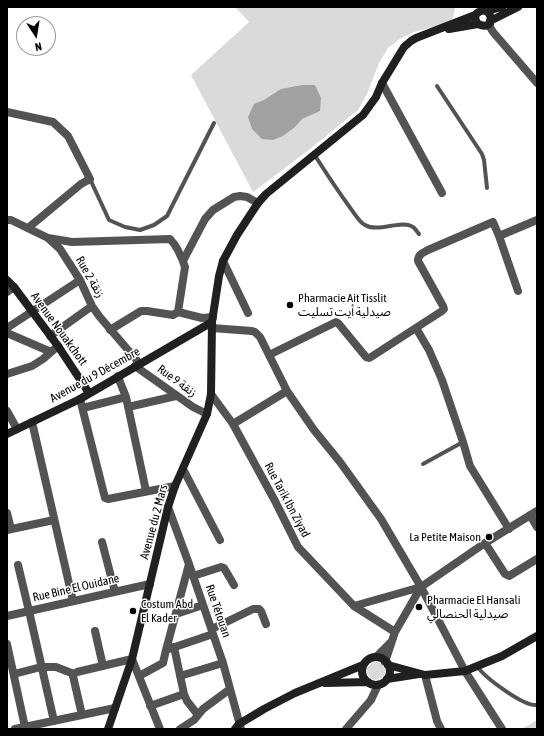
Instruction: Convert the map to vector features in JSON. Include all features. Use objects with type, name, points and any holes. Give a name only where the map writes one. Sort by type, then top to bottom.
[{"type":"street","points":[[436,31],[479,11],[502,7]]},
{"type":"street","points":[[436,31],[485,23],[518,7]]},
{"type":"street","points":[[479,11],[475,21],[485,23],[537,83]]},
{"type":"street","points":[[479,11],[491,16],[485,23]]},
{"type":"street","name":"Avenue du 2 Mars","points":[[108,729],[132,659],[168,507],[175,486],[207,414],[211,394],[212,324],[217,286],[223,261],[258,203],[266,194],[363,115],[376,97],[382,83],[404,47],[416,38],[436,31]]},
{"type":"street","points":[[382,83],[442,193]]},
{"type":"street","points":[[7,112],[53,122],[68,136],[90,179],[81,184],[28,228]]},
{"type":"street","points":[[183,261],[206,219],[213,210],[234,197],[240,196],[247,197],[258,203]]},
{"type":"street","name":"Rue 2 زنقة","points":[[8,219],[48,238],[60,249],[80,280],[92,306],[137,365]]},
{"type":"street","points":[[499,236],[537,220]]},
{"type":"street","points":[[269,355],[336,322],[366,357],[371,358],[444,309],[418,261],[420,254],[493,222],[518,291]]},
{"type":"street","points":[[48,238],[72,242],[170,239],[173,242],[185,267],[178,312]]},
{"type":"street","points":[[223,261],[248,313]]},
{"type":"street","name":"Avenue Nouakchott","points":[[7,280],[10,290],[31,312],[58,346],[89,393]]},
{"type":"street","points":[[7,328],[80,280]]},
{"type":"street","points":[[50,336],[92,306]]},
{"type":"street","points":[[110,330],[141,311],[172,315],[178,312],[202,318],[212,324],[252,330],[260,337],[287,391],[314,430],[340,462],[381,519],[421,587],[465,671],[502,729]]},
{"type":"street","name":"Avenue du 9 Décembre","points":[[7,434],[80,398],[193,332],[212,324]]},
{"type":"street","points":[[416,328],[429,350],[442,380],[470,466],[508,529]]},
{"type":"street","points":[[7,333],[51,352]]},
{"type":"street","points":[[7,374],[32,366],[58,346]]},
{"type":"street","name":"Rue 9 زنقة","points":[[137,365],[176,396],[207,414]]},
{"type":"street","points":[[118,376],[126,397],[146,491]]},
{"type":"street","points":[[233,424],[287,391]]},
{"type":"street","name":"Rue Tarik Ibn Ziyad","points":[[211,394],[233,424],[298,547],[354,606],[394,636]]},
{"type":"street","points":[[128,407],[176,396]]},
{"type":"street","points":[[82,408],[126,397]]},
{"type":"street","points":[[80,398],[105,498],[108,499],[175,486]]},
{"type":"street","points":[[7,411],[17,429]]},
{"type":"street","points":[[32,422],[72,601]]},
{"type":"street","points":[[183,469],[220,540]]},
{"type":"street","name":"Rue Tétouan","points":[[168,507],[194,576],[223,663],[238,727]]},
{"type":"street","points":[[7,513],[9,530],[54,520]]},
{"type":"street","points":[[354,606],[421,587],[485,543],[533,513],[537,527]]},
{"type":"street","points":[[102,542],[115,592]]},
{"type":"street","points":[[485,543],[505,574],[509,576],[537,559]]},
{"type":"street","points":[[139,676],[163,663],[170,648],[176,614],[189,564]]},
{"type":"street","points":[[18,565],[54,721]]},
{"type":"street","points":[[194,576],[221,567],[224,568],[234,585]]},
{"type":"street","name":"Rue Bine El Ouidane","points":[[7,616],[150,584]]},
{"type":"street","points":[[238,727],[279,701],[363,665],[366,661],[376,657],[394,636],[421,587]]},
{"type":"street","points":[[176,614],[203,605]]},
{"type":"street","points":[[170,648],[212,631],[253,609],[258,609],[261,611],[266,624]]},
{"type":"street","points":[[95,631],[103,666]]},
{"type":"street","points":[[320,684],[368,682],[378,685],[384,682],[389,672],[387,663],[394,636]]},
{"type":"street","points":[[386,679],[465,671],[502,656],[537,636]]},
{"type":"street","points":[[7,644],[25,727]]},
{"type":"street","points":[[170,648],[180,676],[184,694],[187,701],[198,715]]},
{"type":"street","points":[[376,657],[387,663],[424,674]]},
{"type":"street","points":[[14,674],[41,667],[56,667],[74,674],[132,659],[160,729]]},
{"type":"street","points":[[180,676],[223,663]]},
{"type":"street","points":[[363,665],[363,676],[368,682]]},
{"type":"street","points":[[74,674],[73,676],[82,715]]},
{"type":"street","points":[[424,674],[437,725],[440,729]]},
{"type":"street","points":[[346,729],[371,700],[378,685]]},
{"type":"street","points":[[180,729],[194,720],[203,709],[230,689]]},
{"type":"street","points":[[150,706],[184,694]]},
{"type":"street","points":[[15,729],[115,708]]},
{"type":"lane","points":[[437,86],[482,154],[487,188]]},
{"type":"lane","points":[[90,179],[109,220],[125,227],[140,230],[154,225],[167,216],[214,124]]},
{"type":"lane","points":[[314,154],[361,223],[369,227],[380,228],[410,225],[414,227],[419,234]]},
{"type":"lane","points":[[422,464],[463,442]]},
{"type":"lane","points":[[477,666],[484,674],[518,699],[533,705],[537,705]]},
{"type":"shaded area","points":[[235,7],[454,7],[455,9],[452,20],[444,24],[414,32],[400,39],[388,48],[379,63],[367,94],[358,110],[253,192],[191,75],[249,22]]},
{"type":"shaded area","points":[[302,85],[315,85],[321,98],[320,111],[302,119],[295,127],[283,136],[273,140],[262,139],[252,129],[248,117],[254,104],[264,100],[281,89]]},
{"type":"shaded area","points":[[376,662],[382,665],[385,671],[382,677],[376,680],[370,677],[367,671],[370,665]]},
{"type":"shaded area","points":[[537,720],[537,729],[522,729]]},
{"type":"place","name":"Pharmacie Ait Tisslit صيدلية أيت تسليت","points":[[290,305]]},
{"type":"place","name":"La Petite Maison","points":[[489,537]]},
{"type":"place","name":"Pharmacie El Hansali صيدلية الحنصالي","points":[[419,607]]},
{"type":"place","name":"Costum Abd El Kader","points":[[133,611]]}]
